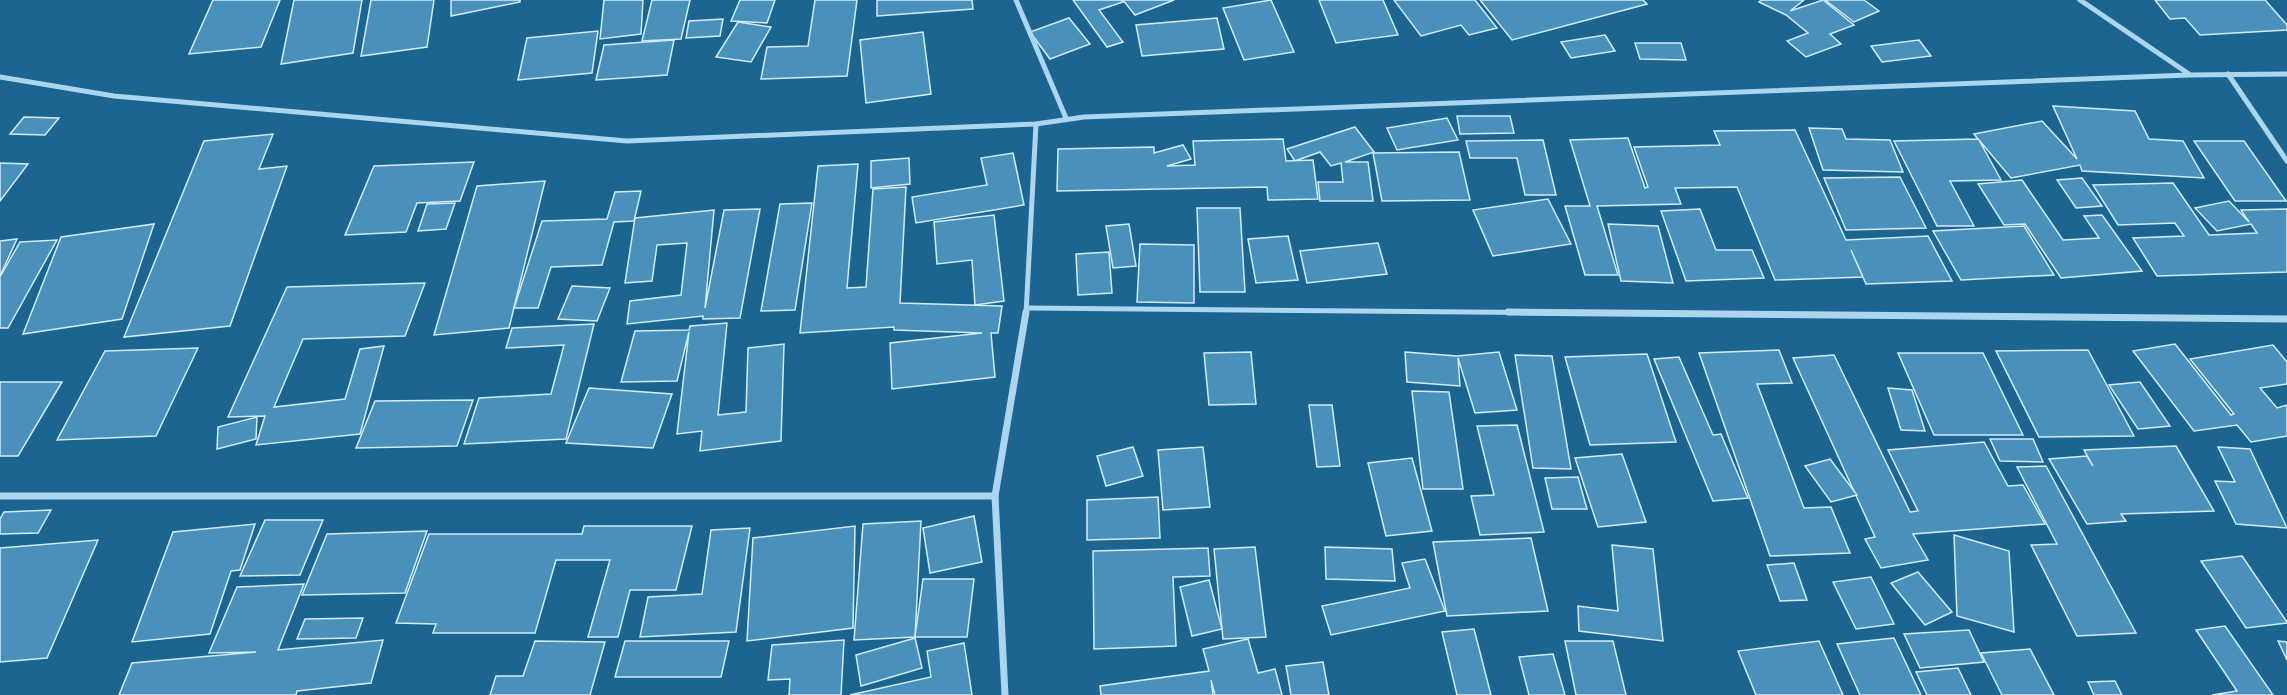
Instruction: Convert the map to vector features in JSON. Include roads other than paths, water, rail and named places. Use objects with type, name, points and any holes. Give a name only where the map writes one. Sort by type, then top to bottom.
[{"type":"street","points":[[1016,0],[1066,118]]},
{"type":"street","points":[[2080,0],[2189,75]]},
{"type":"street","points":[[2228,74],[2287,161]]},
{"type":"street","points":[[0,77],[114,96],[627,141],[1036,123],[1066,118],[2189,75],[2287,74]]},
{"type":"street","points":[[1005,695],[995,496],[1027,308],[1036,123]]},
{"type":"street","points":[[1027,308],[2287,319]]},
{"type":"street","points":[[0,496],[995,496]]}]
